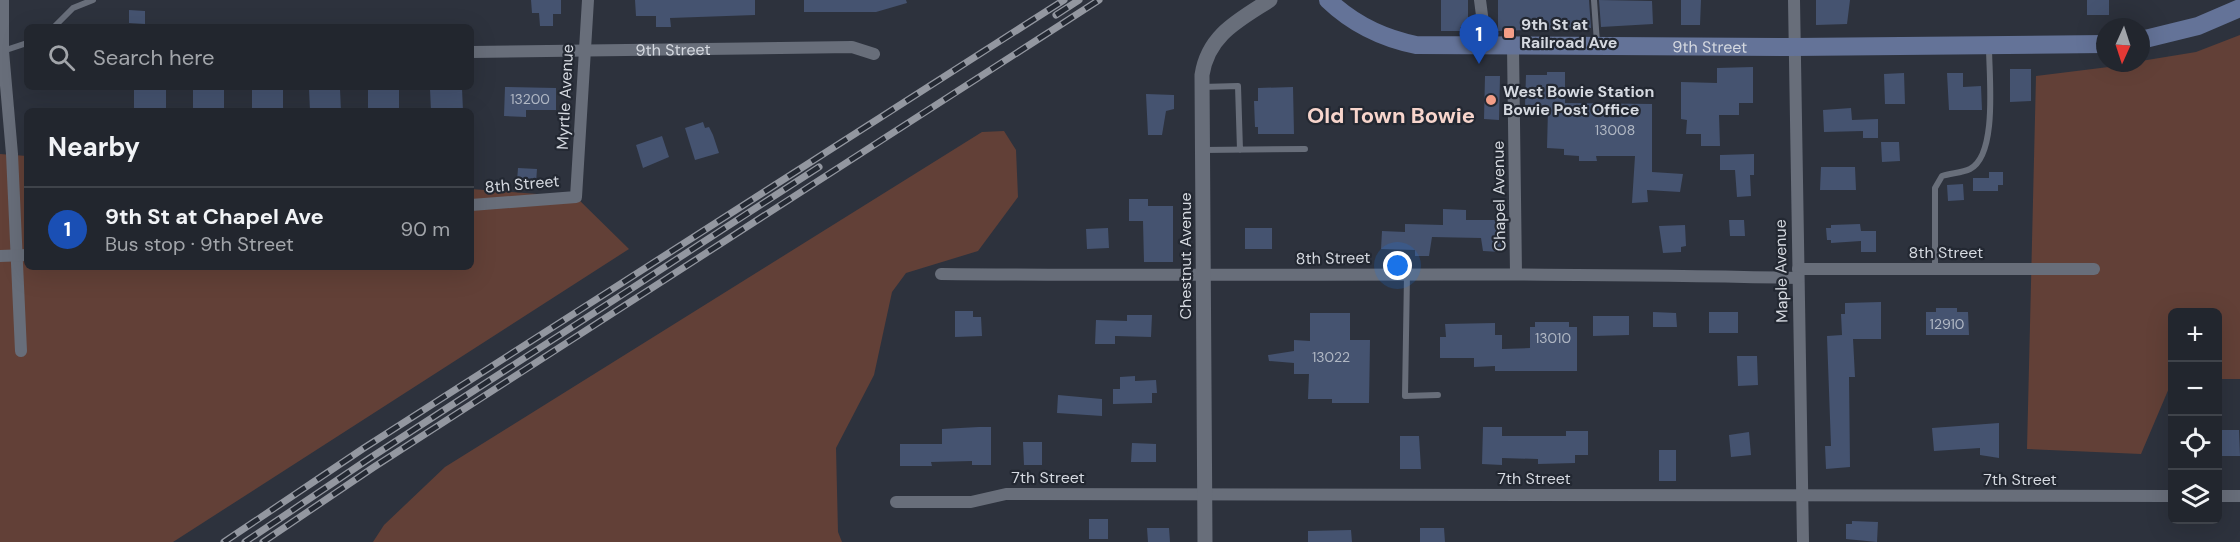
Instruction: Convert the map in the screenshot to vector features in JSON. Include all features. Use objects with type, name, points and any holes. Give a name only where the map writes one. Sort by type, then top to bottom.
[{"type":"main road","name":"9th Street","points":[[1328,0],[1362,26],[1398,42],[1426,46],[1794,47],[2096,44]]},
{"type":"main road","points":[[2150,38],[2181,31],[2240,8]]},
{"type":"street","points":[[3,0],[2,52],[22,256],[21,351]]},
{"type":"street","name":"Myrtle Avenue","points":[[576,197],[588,0]]},
{"type":"street","name":"Chestnut Avenue","points":[[1205,542],[1202,276],[1204,64],[1213,44],[1227,29],[1270,0]]},
{"type":"street","points":[[1480,0],[1486,46]]},
{"type":"street","name":"Maple Avenue","points":[[1794,0],[1803,542]]},
{"type":"street","name":"Chapel Avenue","points":[[1513,46],[1516,274]]},
{"type":"street","name":"9th Street","points":[[474,52],[852,47],[874,54]]},
{"type":"street","name":"8th Street","points":[[474,206],[576,197]]},
{"type":"street","points":[[0,256],[22,256]]},
{"type":"street","name":"8th Street","points":[[941,274],[1202,276],[1798,273],[1935,268],[2094,269]]},
{"type":"street","name":"7th Street","points":[[896,502],[971,502],[1006,494],[1205,493],[2168,496]]},
{"type":"street","points":[[2222,496],[2240,496]]},
{"type":"lane","points":[[57,24],[73,8],[93,0]]},
{"type":"lane","points":[[1594,0],[1598,47]]},
{"type":"lane","points":[[2,52],[24,44]]},
{"type":"lane","points":[[1935,268],[1935,188],[1942,176],[1969,170],[1978,162],[1985,149],[1989,121],[1989,46]]},
{"type":"lane","points":[[1202,87],[1238,86],[1240,150]]},
{"type":"lane","points":[[1202,150],[1305,150]]},
{"type":"lane","points":[[1407,274],[1405,396],[1438,395]]},
{"type":"shaded area","points":[[2240,35],[2240,379],[2222,379],[2222,308],[2168,308],[2168,390],[2141,454],[2027,449],[2036,76],[2096,69],[2096,72],[2150,72],[2150,60],[2196,52]]},
{"type":"shaded area","points":[[1004,131],[1016,150],[1018,197],[978,251],[906,273],[892,292],[874,375],[836,448],[838,532],[842,542],[373,542],[384,525],[445,467],[982,132]]},
{"type":"shaded area","points":[[0,154],[24,156],[24,270],[474,270],[474,189],[576,197],[629,249],[173,542],[0,542]]},
{"type":"building","points":[[531,0],[561,0],[561,14],[553,14],[553,26],[540,26],[539,13],[532,13]]},
{"type":"building","points":[[635,0],[755,0],[755,15],[670,18],[671,27],[656,27],[656,16],[636,16]]},
{"type":"building","points":[[804,0],[906,0],[907,3],[876,12],[804,12]]},
{"type":"building","points":[[1441,0],[1468,0],[1468,27],[1460,27],[1461,31],[1441,31]]},
{"type":"building","points":[[1498,0],[1589,0],[1591,28],[1498,31]]},
{"type":"building","points":[[1599,0],[1652,1],[1653,24],[1601,27]]},
{"type":"building","points":[[1681,0],[1701,0],[1700,25],[1681,25]]},
{"type":"building","points":[[1816,0],[1850,0],[1847,24],[1816,25]]},
{"type":"building","points":[[2087,0],[2109,0],[2109,15],[2087,15]]},
{"type":"building","points":[[129,10],[145,11],[145,24],[129,23]]},
{"type":"building","points":[[1753,67],[1753,103],[1739,103],[1739,115],[1719,115],[1720,146],[1701,146],[1701,134],[1686,134],[1687,120],[1681,119],[1681,82],[1717,83],[1717,68]]},
{"type":"building","points":[[2010,69],[2031,69],[2031,101],[2010,102]]},
{"type":"building","points":[[1547,72],[1565,72],[1565,103],[1652,104],[1652,172],[1683,174],[1680,192],[1647,190],[1648,202],[1632,203],[1635,156],[1596,156],[1597,161],[1579,161],[1579,156],[1564,155],[1564,149],[1547,148],[1548,109],[1546,106],[1525,105],[1526,75],[1547,75]]},
{"type":"building","points":[[1904,73],[1905,104],[1885,104],[1884,74]]},
{"type":"building","points":[[1947,73],[1963,73],[1963,87],[1981,86],[1982,110],[1949,110]]},
{"type":"building","points":[[1485,76],[1500,76],[1499,120],[1484,119]]},
{"type":"building","points":[[505,87],[556,88],[556,110],[526,110],[526,117],[504,116]]},
{"type":"building","points":[[1293,87],[1294,134],[1258,134],[1258,127],[1255,127],[1254,101],[1258,101],[1258,88]]},
{"type":"building","points":[[134,90],[166,90],[166,108],[134,108]]},
{"type":"building","points":[[193,90],[224,90],[224,108],[193,108]]},
{"type":"building","points":[[252,90],[283,90],[283,108],[252,108]]},
{"type":"building","points":[[309,90],[340,90],[341,108],[310,108]]},
{"type":"building","points":[[368,90],[399,90],[399,108],[368,108]]},
{"type":"building","points":[[430,90],[462,90],[463,108],[431,108]]},
{"type":"building","points":[[1146,94],[1174,95],[1174,109],[1166,111],[1162,135],[1148,135]]},
{"type":"building","points":[[1851,108],[1852,120],[1878,119],[1878,138],[1863,138],[1863,131],[1824,132],[1823,110]]},
{"type":"building","points":[[703,122],[705,128],[709,127],[719,153],[695,160],[685,128]]},
{"type":"building","points":[[662,136],[669,157],[643,168],[636,145]]},
{"type":"building","points":[[1881,142],[1899,142],[1900,161],[1882,162]]},
{"type":"building","points":[[1754,154],[1754,175],[1750,175],[1751,196],[1737,197],[1735,170],[1720,170],[1720,155]]},
{"type":"building","points":[[1821,167],[1855,167],[1856,190],[1820,190]]},
{"type":"building","points":[[518,168],[537,169],[536,183],[517,181]]},
{"type":"building","points":[[1989,172],[2003,172],[2003,185],[1998,185],[1998,191],[1973,191],[1973,178],[1989,178]]},
{"type":"building","points":[[1963,184],[1964,200],[1948,201],[1947,185]]},
{"type":"building","points":[[1129,199],[1148,199],[1148,206],[1173,206],[1173,262],[1144,262],[1143,221],[1129,221]]},
{"type":"building","points":[[1443,209],[1466,210],[1466,220],[1501,220],[1501,252],[1483,251],[1481,238],[1432,237],[1429,256],[1415,256],[1415,250],[1381,249],[1382,231],[1405,232],[1405,224],[1443,225]]},
{"type":"building","points":[[1729,220],[1744,220],[1745,236],[1730,236]]},
{"type":"building","points":[[1860,224],[1861,231],[1876,231],[1876,252],[1861,252],[1861,241],[1831,243],[1831,240],[1827,240],[1826,228],[1831,228],[1831,225]]},
{"type":"building","points":[[1685,225],[1686,246],[1681,247],[1681,252],[1663,253],[1659,226]]},
{"type":"building","points":[[1108,228],[1109,248],[1087,249],[1086,229]]},
{"type":"building","points":[[1245,228],[1272,228],[1272,249],[1245,249]]},
{"type":"building","points":[[1881,302],[1881,339],[1853,339],[1855,377],[1849,377],[1850,467],[1826,469],[1825,446],[1831,446],[1827,336],[1842,335],[1841,314],[1845,314],[1845,303]]},
{"type":"building","points":[[1936,308],[1957,308],[1957,312],[1968,312],[1969,335],[1926,335],[1926,312],[1936,312]]},
{"type":"building","points":[[955,311],[973,311],[973,317],[981,317],[982,336],[955,337]]},
{"type":"building","points":[[1653,312],[1676,313],[1677,327],[1653,327]]},
{"type":"building","points":[[1709,312],[1738,312],[1738,333],[1709,333]]},
{"type":"building","points":[[1310,313],[1350,313],[1350,340],[1370,340],[1369,403],[1332,403],[1332,399],[1308,399],[1309,374],[1294,374],[1294,363],[1269,361],[1268,355],[1294,351],[1294,340],[1310,341]]},
{"type":"building","points":[[1127,315],[1152,315],[1151,337],[1115,336],[1115,344],[1095,344],[1096,320],[1127,321]]},
{"type":"building","points":[[1593,316],[1629,316],[1629,335],[1593,336]]},
{"type":"building","points":[[1535,322],[1569,322],[1569,327],[1577,327],[1577,371],[1495,371],[1495,366],[1474,367],[1474,358],[1440,358],[1440,337],[1446,337],[1445,324],[1495,323],[1495,335],[1502,335],[1502,349],[1530,348],[1530,327],[1535,327]]},
{"type":"building","points":[[1737,356],[1757,356],[1758,385],[1738,386]]},
{"type":"building","points":[[1135,376],[1135,381],[1156,380],[1157,393],[1152,393],[1152,403],[1113,404],[1113,389],[1120,389],[1120,377]]},
{"type":"building","points":[[1058,395],[1102,399],[1102,416],[1057,413]]},
{"type":"building","points":[[1999,423],[1999,458],[1980,455],[1980,448],[1934,451],[1932,428]]},
{"type":"building","points":[[991,427],[991,465],[972,465],[972,461],[931,462],[932,466],[900,466],[900,444],[942,444],[942,429]]},
{"type":"building","points":[[1483,427],[1502,427],[1502,436],[1566,436],[1566,431],[1588,431],[1588,455],[1575,455],[1575,463],[1538,464],[1538,459],[1502,458],[1502,465],[1482,464]]},
{"type":"building","points":[[2222,430],[2239,430],[2240,456],[2222,456]]},
{"type":"building","points":[[1749,432],[1751,455],[1731,457],[1729,435]]},
{"type":"building","points":[[1400,436],[1419,436],[1421,469],[1400,469]]},
{"type":"building","points":[[1023,442],[1042,442],[1042,465],[1024,465]]},
{"type":"building","points":[[1132,443],[1156,444],[1156,462],[1131,462]]},
{"type":"building","points":[[1659,450],[1676,450],[1676,481],[1659,481]]},
{"type":"building","points":[[1089,519],[1108,519],[1108,539],[1089,539]]},
{"type":"building","points":[[1852,521],[1878,522],[1877,542],[1846,539],[1846,524],[1852,524]]},
{"type":"building","points":[[1147,528],[1169,528],[1170,542],[1148,542]]},
{"type":"building","points":[[1420,528],[1444,528],[1445,542],[1420,542]]},
{"type":"building","points":[[1351,530],[1352,542],[1308,542],[1308,531]]},
{"type":"railway","points":[[224,542],[364,448],[1064,0]]},
{"type":"railway","points":[[1056,15],[1079,0]]},
{"type":"railway","points":[[263,542],[374,467],[1099,0]]},
{"type":"railway","points":[[245,542],[370,458],[819,167]]},
{"type":"place","name":"9th St at Railroad Ave","points":[[1509,33]]},
{"type":"place","name":"9th St at Chapel Ave","points":[[1479,64]]},
{"type":"place","name":"West Bowie Station Bowie Post Office","points":[[1491,100]]},
{"type":"district","name":"Old Town Bowie","points":[[1391,115]]}]
